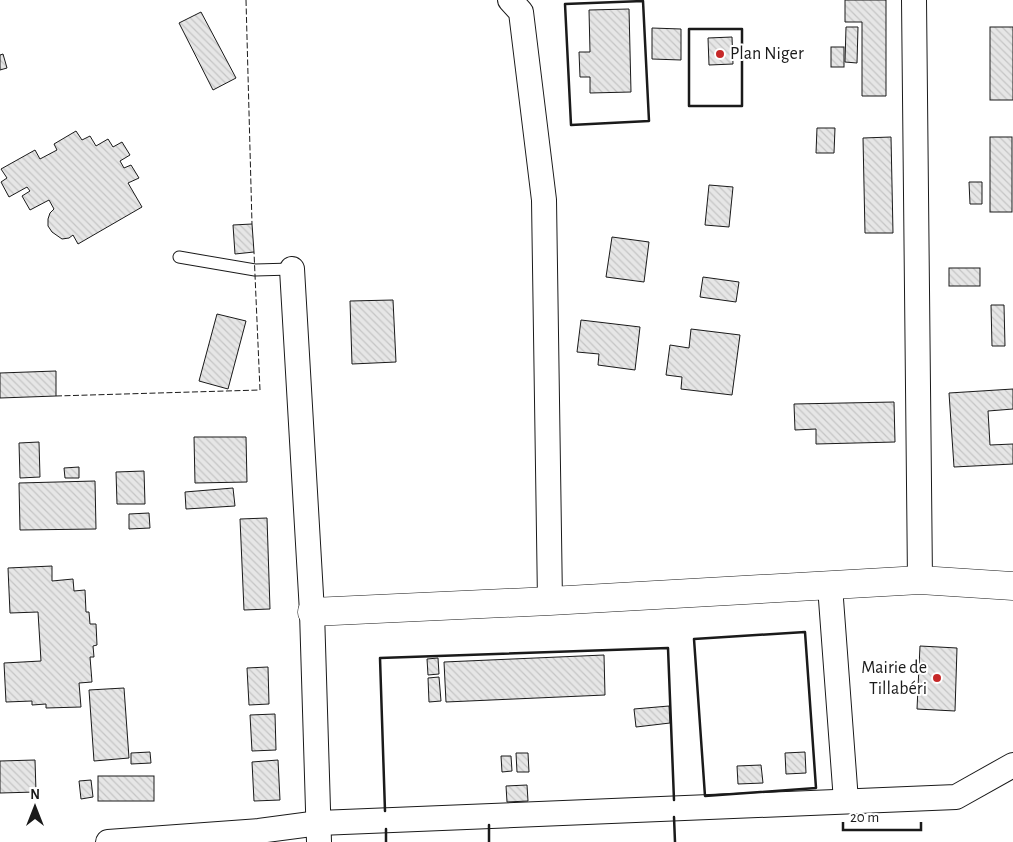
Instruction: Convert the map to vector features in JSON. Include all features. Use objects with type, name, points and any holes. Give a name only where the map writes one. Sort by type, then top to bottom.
[{"type":"street","points":[[510,0],[521,12],[544,200],[550,602]]},
{"type":"street","points":[[914,0],[920,580]]},
{"type":"street","points":[[292,269],[312,612],[319,832]]},
{"type":"street","points":[[312,612],[550,602],[920,580],[1013,586]]},
{"type":"street","points":[[830,586],[846,801]]},
{"type":"street","points":[[108,842],[259,831],[319,832],[956,796],[1013,765]]},
{"type":"lane","points":[[179,258],[255,270],[292,269]]},
{"type":"building","points":[[845,0],[886,0],[886,96],[862,96],[862,22],[845,22]]},
{"type":"building","points":[[629,9],[631,92],[590,93],[590,77],[580,77],[579,52],[590,52],[589,10]]},
{"type":"building","points":[[201,12],[236,78],[213,90],[179,23]]},
{"type":"building","points":[[846,27],[858,27],[857,63],[845,62]]},
{"type":"building","points":[[990,27],[1013,27],[1013,100],[990,100]]},
{"type":"building","points":[[652,28],[681,29],[681,60],[652,59]]},
{"type":"building","points":[[732,37],[733,64],[709,65],[708,38]]},
{"type":"building","points":[[831,47],[844,47],[844,67],[831,67]]},
{"type":"building","points":[[3,54],[7,68],[0,70],[0,55]]},
{"type":"building","points":[[817,128],[835,128],[834,153],[816,153]]},
{"type":"building","points":[[76,131],[82,140],[90,136],[96,146],[108,139],[113,147],[122,142],[130,155],[120,161],[124,168],[131,165],[139,178],[128,183],[142,207],[78,244],[73,235],[62,239],[52,232],[48,226],[50,213],[54,209],[49,200],[30,210],[22,196],[30,191],[27,187],[9,197],[1,182],[7,178],[1,169],[35,150],[40,159],[57,150],[54,144]]},
{"type":"building","points":[[891,137],[893,233],[865,233],[863,138]]},
{"type":"building","points":[[990,137],[1012,137],[1012,212],[990,212]]},
{"type":"building","points":[[969,182],[982,182],[982,204],[970,204]]},
{"type":"building","points":[[709,185],[733,187],[729,227],[705,225]]},
{"type":"building","points":[[252,224],[254,252],[235,254],[233,225]]},
{"type":"building","points":[[612,237],[649,242],[644,282],[606,277]]},
{"type":"building","points":[[949,268],[980,268],[980,286],[949,286]]},
{"type":"building","points":[[703,277],[739,282],[736,302],[700,297]]},
{"type":"building","points":[[393,300],[396,362],[352,364],[350,301]]},
{"type":"building","points":[[991,305],[1004,305],[1005,346],[992,346]]},
{"type":"building","points":[[217,314],[246,321],[228,389],[199,381]]},
{"type":"building","points":[[581,320],[640,327],[635,370],[598,365],[599,354],[577,352]]},
{"type":"building","points":[[691,329],[740,335],[732,395],[681,389],[682,377],[666,375],[670,345],[689,348]]},
{"type":"building","points":[[56,371],[56,396],[0,398],[0,373]]},
{"type":"building","points":[[1013,389],[1013,409],[988,411],[990,445],[1013,444],[1013,464],[954,467],[949,393]]},
{"type":"building","points":[[894,402],[895,442],[816,444],[816,429],[795,430],[794,404]]},
{"type":"building","points":[[194,437],[246,437],[247,482],[195,483]]},
{"type":"building","points":[[39,442],[40,477],[20,478],[19,443]]},
{"type":"building","points":[[79,467],[79,478],[65,478],[64,468]]},
{"type":"building","points":[[144,471],[145,504],[117,504],[116,472]]},
{"type":"building","points":[[95,481],[96,529],[20,530],[19,483]]},
{"type":"building","points":[[233,488],[235,506],[186,509],[185,492]]},
{"type":"building","points":[[149,513],[150,528],[129,529],[129,514]]},
{"type":"building","points":[[267,518],[270,609],[244,610],[240,519]]},
{"type":"building","points":[[52,566],[52,581],[73,579],[74,591],[85,590],[86,612],[89,612],[90,624],[96,624],[97,645],[93,646],[94,657],[90,657],[92,682],[79,683],[81,707],[46,708],[46,704],[32,705],[32,701],[6,702],[4,663],[41,661],[38,612],[10,613],[8,568]]},
{"type":"building","points":[[920,646],[957,648],[955,711],[917,709]]},
{"type":"building","points":[[604,655],[605,695],[446,702],[444,662]]},
{"type":"building","points":[[438,658],[439,674],[428,675],[427,659]]},
{"type":"building","points":[[268,667],[269,704],[249,705],[247,668]]},
{"type":"building","points":[[439,677],[441,701],[429,702],[428,678]]},
{"type":"building","points":[[124,688],[129,758],[94,761],[89,690]]},
{"type":"building","points":[[669,706],[670,723],[636,727],[634,709]]},
{"type":"building","points":[[275,714],[276,750],[252,751],[250,715]]},
{"type":"building","points":[[150,752],[151,763],[131,764],[131,753]]},
{"type":"building","points":[[805,752],[806,773],[786,774],[785,753]]},
{"type":"building","points":[[516,753],[528,753],[529,772],[517,772]]},
{"type":"building","points":[[501,756],[511,756],[512,771],[502,772]]},
{"type":"building","points":[[35,760],[36,792],[0,793],[0,761]]},
{"type":"building","points":[[278,760],[280,800],[254,801],[252,762]]},
{"type":"building","points":[[761,765],[763,783],[738,784],[737,766]]},
{"type":"building","points":[[98,776],[154,776],[154,801],[98,801]]},
{"type":"building","points":[[91,780],[93,797],[81,799],[79,781]]},
{"type":"building","points":[[527,785],[528,801],[507,802],[506,786]]},
{"type":"fence","points":[[246,0],[252,224]]},
{"type":"fence","points":[[56,396],[260,390],[254,252]]},
{"type":"wall","points":[[643,1],[649,121],[571,125],[565,4],[643,1]]},
{"type":"wall","points":[[689,29],[742,29],[742,106],[689,106],[689,29]]},
{"type":"wall","points":[[805,632],[816,788],[705,796],[694,639],[805,632]]},
{"type":"wall","points":[[385,811],[380,658],[668,648],[674,800]]},
{"type":"wall","points":[[674,817],[675,842]]},
{"type":"wall","points":[[489,825],[489,842]]},
{"type":"wall","points":[[386,829],[386,842]]},
{"type":"place","name":"Plan Niger","points":[[720,54]]},
{"type":"place","name":"Mairie de Tillabéri","points":[[937,678]]}]
